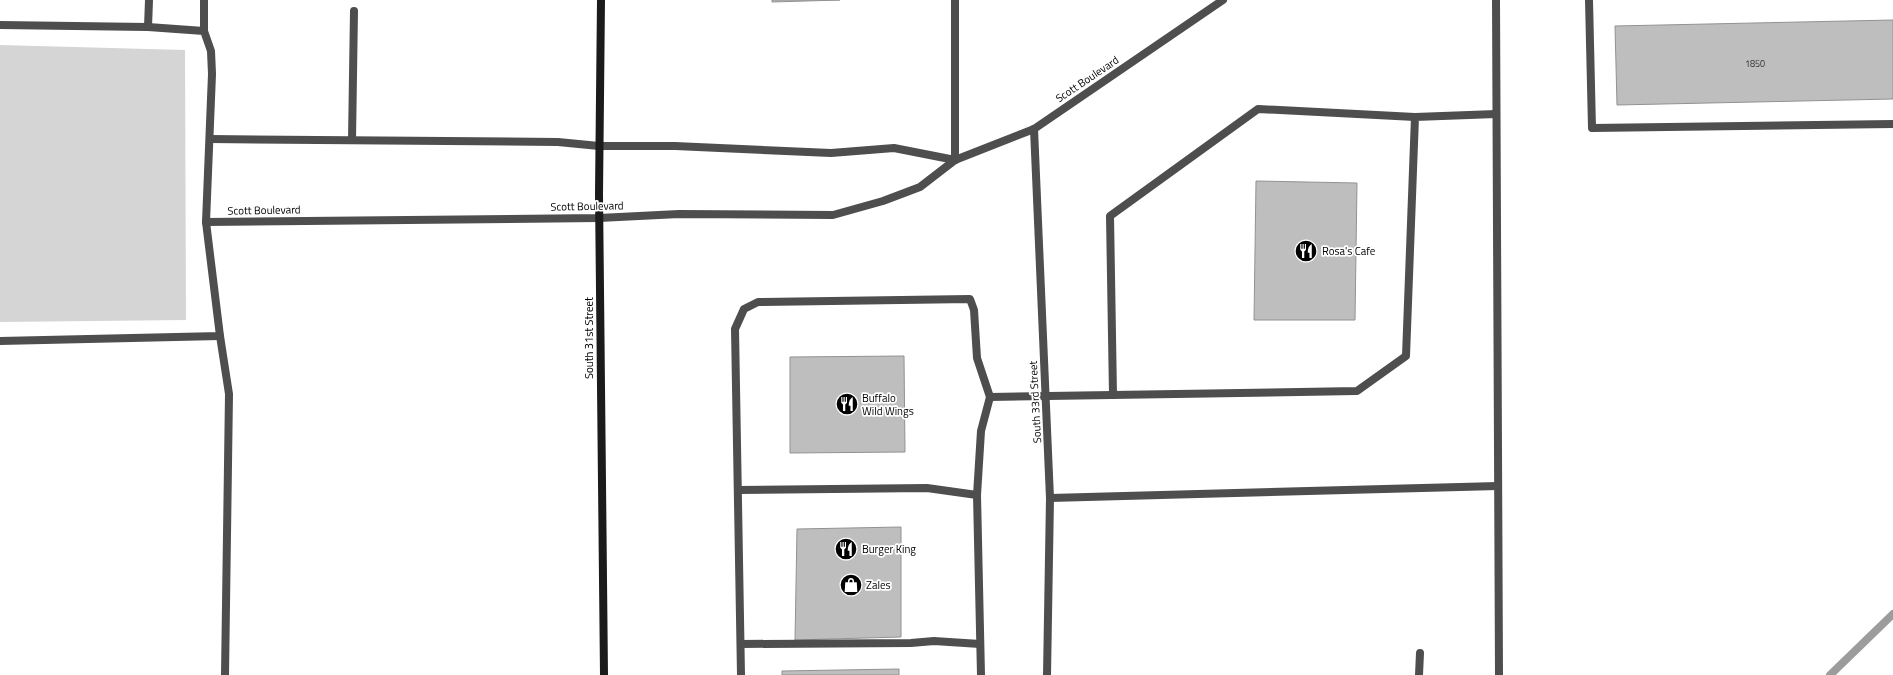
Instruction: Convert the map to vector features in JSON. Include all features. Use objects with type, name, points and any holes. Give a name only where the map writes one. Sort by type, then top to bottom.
[{"type":"main road","name":"South 31st Street","points":[[601,0],[599,218],[604,675]]},
{"type":"street","points":[[148,27],[149,0]]},
{"type":"street","points":[[204,0],[204,31],[212,51],[206,222],[220,336],[229,394],[225,675]]},
{"type":"street","points":[[210,139],[558,142],[599,146],[675,146],[831,153],[894,148],[955,160],[955,0]]},
{"type":"street","name":"Scott Boulevard","points":[[206,222],[599,218],[679,214],[834,215],[883,201],[920,188],[955,160],[1034,129],[1222,0]]},
{"type":"street","points":[[1496,0],[1500,675]]},
{"type":"street","points":[[1589,0],[1592,128],[1893,124]]},
{"type":"street","points":[[352,140],[354,11]]},
{"type":"street","points":[[0,25],[148,27],[204,31]]},
{"type":"street","points":[[1112,395],[1110,216],[1258,110],[1415,117],[1496,114]]},
{"type":"street","points":[[990,396],[1046,397],[1357,392],[1406,356],[1415,117]]},
{"type":"street","name":"South 33rd Street","points":[[1034,129],[1050,498],[1047,675]]},
{"type":"street","points":[[741,675],[735,329],[744,309],[758,302],[970,299],[974,310],[977,358],[990,396],[981,431],[977,495],[981,675]]},
{"type":"street","points":[[0,341],[220,336]]},
{"type":"street","points":[[1050,498],[1498,486]]},
{"type":"street","points":[[738,490],[927,488],[977,495]]},
{"type":"street","points":[[741,644],[934,642],[980,644]]},
{"type":"street","points":[[1420,653],[1420,675]]},
{"type":"shaded area","points":[[0,45],[185,50],[186,320],[0,322]]},
{"type":"building","points":[[772,0],[840,0],[772,2]]},
{"type":"building","points":[[1893,20],[1893,99],[1617,105],[1615,26]]},
{"type":"building","name":"Rosa's Cafe","points":[[1256,181],[1357,183],[1355,320],[1254,320]]},
{"type":"building","name":"Buffalo Wild Wings","points":[[904,356],[905,452],[790,453],[790,357]]},
{"type":"building","points":[[901,527],[901,637],[795,640],[797,529]]},
{"type":"building","points":[[899,669],[899,675],[782,675],[782,671]]},
{"type":"waterway","points":[[1830,675],[1893,614]]},
{"type":"place","name":"Rosa's Cafe","points":[[1306,251]]},
{"type":"place","name":"Buffalo Wild Wings","points":[[847,404]]},
{"type":"place","name":"Burger King","points":[[846,549]]},
{"type":"place","name":"Zales","points":[[851,585]]}]
